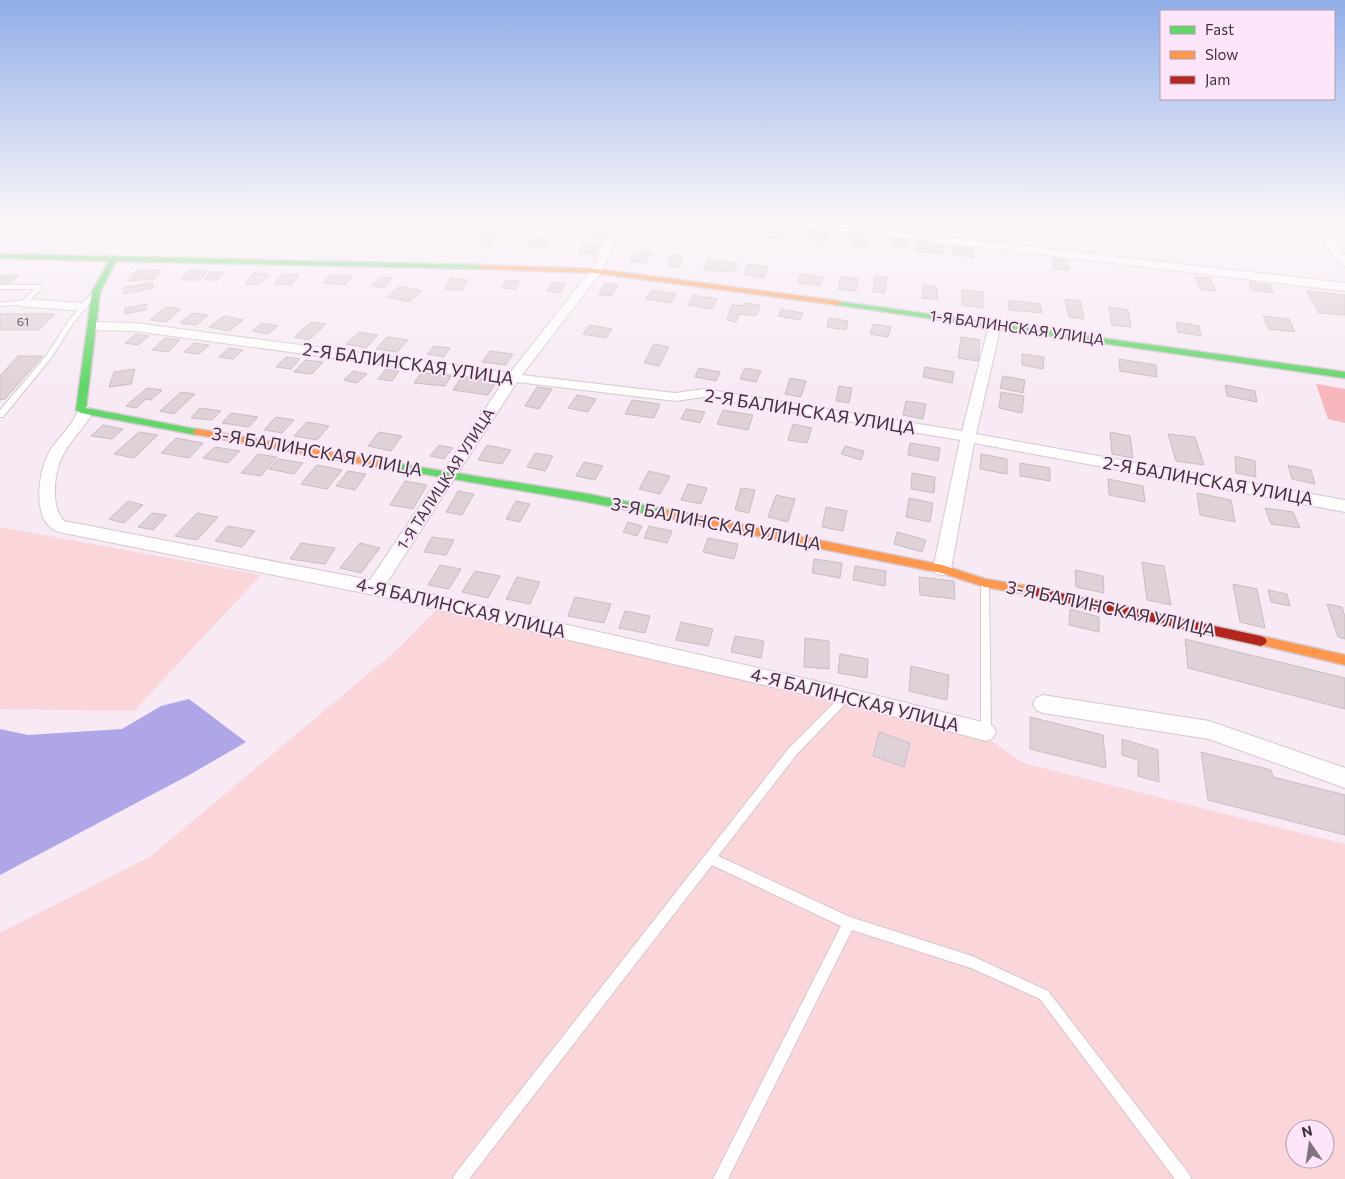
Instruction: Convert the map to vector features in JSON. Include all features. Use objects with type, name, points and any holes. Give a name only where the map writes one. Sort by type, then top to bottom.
[{"type":"main road","points":[[83,410],[96,292],[104,277]]},
{"type":"main road","name":"1-Я БАЛИНСКАЯ УЛИЦА","points":[[640,277],[1345,375]]},
{"type":"main road","name":"3-Я БАЛИНСКАЯ УЛИЦА","points":[[83,410],[256,443],[588,498],[942,569],[985,583],[1054,594],[1345,660]]},
{"type":"street","name":"1-Я ТАЛИЦКАЯ УЛИЦА","points":[[374,588],[512,378],[591,277]]},
{"type":"street","points":[[1260,277],[1345,287]]},
{"type":"street","points":[[24,303],[83,307]]},
{"type":"street","points":[[942,569],[968,437],[995,325]]},
{"type":"street","name":"2-Я БАЛИНСКАЯ УЛИЦА","points":[[92,326],[135,327],[512,378],[675,397],[704,393],[968,437],[1345,506]]},
{"type":"street","name":"4-Я БАЛИНСКАЯ УЛИЦА","points":[[83,410],[83,417],[54,458],[48,507],[52,521],[59,526],[374,588],[847,696],[986,732]]},
{"type":"street","points":[[1043,704],[1209,730],[1345,778]]},
{"type":"lane","points":[[0,286],[40,287],[24,303],[0,304]]},
{"type":"lane","points":[[0,415],[49,357],[71,321],[96,292]]},
{"type":"lane","points":[[985,583],[986,732]]},
{"type":"lane","points":[[460,1179],[793,751],[847,696]]},
{"type":"lane","points":[[710,858],[849,923],[972,962],[1044,996],[1184,1179]]},
{"type":"lane","points":[[720,1179],[849,923]]},
{"type":"shaded area","points":[[1316,384],[1345,389],[1345,423],[1328,419]]},
{"type":"shaded area","points":[[0,527],[261,575],[134,711],[0,709]]},
{"type":"shaded area","points":[[440,606],[992,741],[1023,763],[1345,844],[1345,1179],[0,1179],[0,933],[151,856],[399,648]]},
{"type":"shaded area","points":[[189,699],[246,742],[191,774],[0,875],[0,729],[28,735],[122,729],[161,706]]},
{"type":"building","points":[[0,277],[18,277],[11,283],[0,283]]},
{"type":"building","points":[[131,277],[156,277],[154,279],[128,281]]},
{"type":"building","points":[[183,277],[202,277],[200,280],[181,280]]},
{"type":"building","points":[[206,277],[220,277],[218,280],[204,280]]},
{"type":"building","points":[[251,277],[266,277],[260,284],[245,284]]},
{"type":"building","points":[[280,277],[297,277],[291,285],[274,284]]},
{"type":"building","points":[[328,277],[351,277],[345,285],[323,283]]},
{"type":"building","points":[[380,277],[393,278],[384,288],[371,286]]},
{"type":"building","points":[[799,277],[823,277],[820,286],[798,283]]},
{"type":"building","points":[[841,277],[858,279],[856,291],[838,289]]},
{"type":"building","points":[[875,277],[887,277],[885,293],[873,292]]},
{"type":"building","points":[[1195,277],[1210,278],[1216,291],[1201,289]]},
{"type":"building","points":[[451,278],[468,280],[462,290],[445,289]]},
{"type":"building","points":[[506,280],[520,281],[516,289],[502,288]]},
{"type":"building","points":[[152,282],[153,288],[124,294],[124,288]]},
{"type":"building","points":[[552,282],[565,284],[560,293],[547,291]]},
{"type":"building","points":[[1249,282],[1270,285],[1273,293],[1252,290]]},
{"type":"building","points":[[605,283],[618,285],[611,296],[599,295]]},
{"type":"building","points":[[923,285],[937,287],[937,300],[922,298]]},
{"type":"building","points":[[400,286],[422,291],[409,302],[387,297]]},
{"type":"building","points":[[652,290],[676,294],[671,303],[646,299]]},
{"type":"building","points":[[962,290],[983,292],[983,308],[962,305]]},
{"type":"building","points":[[1307,291],[1345,295],[1345,315],[1319,313]]},
{"type":"building","points":[[693,295],[717,299],[712,309],[688,305]]},
{"type":"building","points":[[1065,299],[1080,301],[1084,319],[1069,317]]},
{"type":"building","points":[[1008,300],[1040,304],[1042,313],[1009,310]]},
{"type":"building","points":[[744,303],[760,305],[756,316],[739,314],[736,322],[727,320],[732,305],[743,306]]},
{"type":"building","points":[[147,304],[146,310],[124,314],[125,308]]},
{"type":"building","points":[[165,307],[181,309],[166,322],[150,320]]},
{"type":"building","points":[[1109,307],[1128,310],[1131,327],[1112,325]]},
{"type":"building","points":[[781,309],[803,313],[800,320],[778,316]]},
{"type":"building","points":[[192,313],[208,315],[196,325],[180,323]]},
{"type":"building","points":[[0,314],[55,314],[39,330],[0,330]]},
{"type":"building","points":[[224,316],[243,320],[229,331],[209,327]]},
{"type":"building","points":[[1263,316],[1289,319],[1295,332],[1269,329]]},
{"type":"building","points":[[829,318],[848,321],[846,330],[827,327]]},
{"type":"building","points":[[311,322],[326,324],[309,340],[294,337]]},
{"type":"building","points":[[1176,322],[1199,326],[1201,336],[1178,332]]},
{"type":"building","points":[[262,323],[278,326],[268,334],[252,331]]},
{"type":"building","points":[[873,324],[891,327],[888,337],[870,334]]},
{"type":"building","points":[[589,325],[612,329],[606,338],[583,334]]},
{"type":"building","points":[[359,332],[378,335],[366,348],[346,344]]},
{"type":"building","points":[[136,334],[149,336],[138,345],[125,343]]},
{"type":"building","points":[[387,337],[408,340],[397,352],[376,349]]},
{"type":"building","points":[[961,337],[980,340],[978,361],[958,358]]},
{"type":"building","points":[[165,338],[180,340],[168,352],[152,350]]},
{"type":"building","points":[[194,343],[209,345],[199,354],[184,352]]},
{"type":"building","points":[[654,344],[669,347],[659,366],[644,363]]},
{"type":"building","points":[[434,346],[450,348],[444,357],[427,354]]},
{"type":"building","points":[[229,348],[243,350],[233,359],[219,357]]},
{"type":"building","points":[[490,351],[513,354],[506,365],[482,362]]},
{"type":"building","points":[[1022,354],[1044,357],[1043,369],[1022,365]]},
{"type":"building","points":[[18,356],[43,356],[5,399],[0,400],[0,376]]},
{"type":"building","points":[[286,357],[300,359],[291,369],[276,367]]},
{"type":"building","points":[[1119,359],[1156,365],[1157,377],[1120,371]]},
{"type":"building","points":[[305,360],[323,362],[312,374],[294,372]]},
{"type":"building","points":[[925,367],[954,372],[952,383],[923,377]]},
{"type":"building","points":[[699,368],[720,372],[716,381],[695,377]]},
{"type":"building","points":[[745,368],[761,371],[756,382],[740,379]]},
{"type":"building","points":[[135,369],[131,384],[109,387],[114,372]]},
{"type":"building","points":[[386,369],[399,371],[392,381],[378,379]]},
{"type":"building","points":[[353,371],[367,374],[357,383],[344,380]]},
{"type":"building","points":[[421,373],[451,376],[445,386],[414,383]]},
{"type":"building","points":[[1003,376],[1025,380],[1023,393],[1000,388]]},
{"type":"building","points":[[461,377],[496,382],[488,395],[453,390]]},
{"type":"building","points":[[790,378],[806,381],[801,397],[785,394]]},
{"type":"building","points":[[1225,385],[1255,391],[1257,402],[1227,396]]},
{"type":"building","points":[[839,386],[852,388],[849,403],[836,401]]},
{"type":"building","points":[[537,387],[552,389],[539,409],[525,406]]},
{"type":"building","points":[[147,388],[162,390],[151,400],[146,399],[136,408],[126,406]]},
{"type":"building","points":[[181,392],[195,394],[174,414],[160,411]]},
{"type":"building","points":[[1001,392],[1024,396],[1022,413],[999,408]]},
{"type":"building","points":[[577,395],[596,399],[588,412],[568,408]]},
{"type":"building","points":[[632,400],[660,404],[654,418],[625,414]]},
{"type":"building","points":[[906,401],[926,404],[923,419],[903,415]]},
{"type":"building","points":[[200,408],[221,411],[212,420],[191,418]]},
{"type":"building","points":[[686,409],[705,412],[700,423],[681,419]]},
{"type":"building","points":[[723,410],[753,415],[748,430],[717,424]]},
{"type":"building","points":[[231,413],[258,417],[249,427],[222,423]]},
{"type":"building","points":[[276,417],[294,420],[282,433],[264,430]]},
{"type":"building","points":[[307,422],[329,426],[317,440],[294,436]]},
{"type":"building","points":[[793,424],[812,428],[807,443],[788,440]]},
{"type":"building","points":[[103,425],[123,429],[112,439],[91,436]]},
{"type":"building","points":[[139,432],[158,435],[134,458],[114,454]]},
{"type":"building","points":[[379,432],[402,436],[391,451],[368,446]]},
{"type":"building","points":[[1110,432],[1130,436],[1133,458],[1112,454]]},
{"type":"building","points":[[1168,434],[1195,437],[1204,465],[1176,461]]},
{"type":"building","points":[[176,438],[203,443],[189,458],[161,453]]},
{"type":"building","points":[[910,443],[940,448],[938,461],[908,455]]},
{"type":"building","points":[[439,445],[453,448],[444,459],[430,456]]},
{"type":"building","points":[[487,445],[511,450],[502,464],[478,460]]},
{"type":"building","points":[[845,446],[864,451],[861,460],[841,454]]},
{"type":"building","points":[[215,447],[240,451],[228,463],[203,458]]},
{"type":"building","points":[[535,453],[553,456],[545,471],[527,467]]},
{"type":"building","points":[[258,454],[277,457],[261,476],[241,473]]},
{"type":"building","points":[[981,454],[1007,459],[1007,474],[980,469]]},
{"type":"building","points":[[1235,456],[1255,461],[1256,477],[1236,473]]},
{"type":"building","points":[[278,459],[303,463],[294,474],[269,469]]},
{"type":"building","points":[[584,462],[603,466],[595,480],[576,476]]},
{"type":"building","points":[[1020,463],[1050,468],[1050,481],[1020,476]]},
{"type":"building","points":[[317,465],[342,470],[327,489],[301,484]]},
{"type":"building","points":[[1288,465],[1311,470],[1315,484],[1292,479]]},
{"type":"building","points":[[348,471],[366,474],[355,490],[336,486]]},
{"type":"building","points":[[649,471],[670,476],[660,494],[639,489]]},
{"type":"building","points":[[912,473],[935,477],[934,493],[911,489]]},
{"type":"building","points":[[1108,479],[1143,486],[1145,502],[1109,495]]},
{"type":"building","points":[[405,481],[427,485],[413,509],[390,505]]},
{"type":"building","points":[[688,484],[707,488],[701,504],[681,500]]},
{"type":"building","points":[[741,488],[755,490],[749,513],[735,510]]},
{"type":"building","points":[[458,491],[474,494],[462,515],[446,512]]},
{"type":"building","points":[[1197,493],[1231,500],[1235,522],[1200,515]]},
{"type":"building","points":[[776,495],[795,499],[788,522],[768,517]]},
{"type":"building","points":[[909,498],[933,503],[930,522],[906,517]]},
{"type":"building","points":[[128,501],[143,505],[124,523],[109,519]]},
{"type":"building","points":[[516,501],[530,504],[520,522],[506,519]]},
{"type":"building","points":[[826,507],[847,511],[843,531],[822,527]]},
{"type":"building","points":[[1265,508],[1293,512],[1300,528],[1271,524]]},
{"type":"building","points":[[152,513],[167,515],[153,530],[138,527]]},
{"type":"building","points":[[197,513],[218,517],[197,540],[175,536]]},
{"type":"building","points":[[628,522],[642,526],[637,536],[623,532]]},
{"type":"building","points":[[228,526],[255,531],[242,547],[215,541]]},
{"type":"building","points":[[649,526],[672,531],[667,543],[644,538]]},
{"type":"building","points":[[897,532],[926,540],[922,552],[894,544]]},
{"type":"building","points":[[432,537],[454,540],[446,555],[424,552]]},
{"type":"building","points":[[708,538],[738,544],[734,559],[703,552]]},
{"type":"building","points":[[301,543],[335,548],[325,564],[290,559]]},
{"type":"building","points":[[360,543],[380,548],[361,573],[340,568]]},
{"type":"building","points":[[814,559],[842,563],[840,578],[812,573]]},
{"type":"building","points":[[1142,562],[1164,566],[1171,605],[1147,600]]},
{"type":"building","points":[[440,565],[461,569],[449,589],[428,585]]},
{"type":"building","points":[[855,566],[886,571],[885,586],[853,580]]},
{"type":"building","points":[[1075,570],[1103,576],[1104,593],[1076,587]]},
{"type":"building","points":[[475,571],[500,576],[488,598],[462,592]]},
{"type":"building","points":[[517,577],[540,582],[530,604],[506,599]]},
{"type":"building","points":[[919,577],[954,581],[955,599],[920,595]]},
{"type":"building","points":[[1233,584],[1257,589],[1265,628],[1240,622]]},
{"type":"building","points":[[1268,590],[1287,594],[1290,606],[1271,602]]},
{"type":"building","points":[[575,597],[611,604],[604,623],[568,616]]},
{"type":"building","points":[[1327,604],[1342,607],[1345,617],[1345,639],[1338,637]]},
{"type":"building","points":[[1070,609],[1099,617],[1099,632],[1069,625]]},
{"type":"building","points":[[625,611],[650,616],[645,633],[619,628]]},
{"type":"building","points":[[681,622],[713,629],[708,646],[676,640]]},
{"type":"building","points":[[735,636],[764,641],[761,658],[731,652]]},
{"type":"building","points":[[805,638],[829,641],[829,669],[804,667]]},
{"type":"building","points":[[1185,639],[1345,678],[1345,709],[1188,668]]},
{"type":"building","points":[[840,654],[868,659],[867,678],[838,673]]},
{"type":"building","points":[[911,666],[949,675],[947,700],[909,691]]},
{"type":"building","points":[[1030,717],[1103,735],[1106,768],[1030,749]]},
{"type":"building","points":[[879,732],[910,743],[904,767],[873,756]]},
{"type":"building","points":[[1122,739],[1158,750],[1159,782],[1138,776],[1138,760],[1122,755]]},
{"type":"building","points":[[1201,752],[1271,770],[1273,777],[1345,795],[1345,835],[1208,800]]},
{"type":"traffic: fast","points":[[104,277],[96,292],[81,410],[197,432]]},
{"type":"traffic: fast","points":[[838,303],[1345,375]]},
{"type":"traffic: fast","points":[[386,465],[588,498],[668,514]]},
{"type":"traffic: slow","points":[[642,277],[838,303]]},
{"type":"traffic: slow","points":[[197,432],[386,465]]},
{"type":"traffic: slow","points":[[668,514],[942,569],[985,583],[1032,591]]},
{"type":"traffic: slow","points":[[1261,641],[1345,660]]},
{"type":"traffic: jam","points":[[1032,591],[1261,641]]}]
